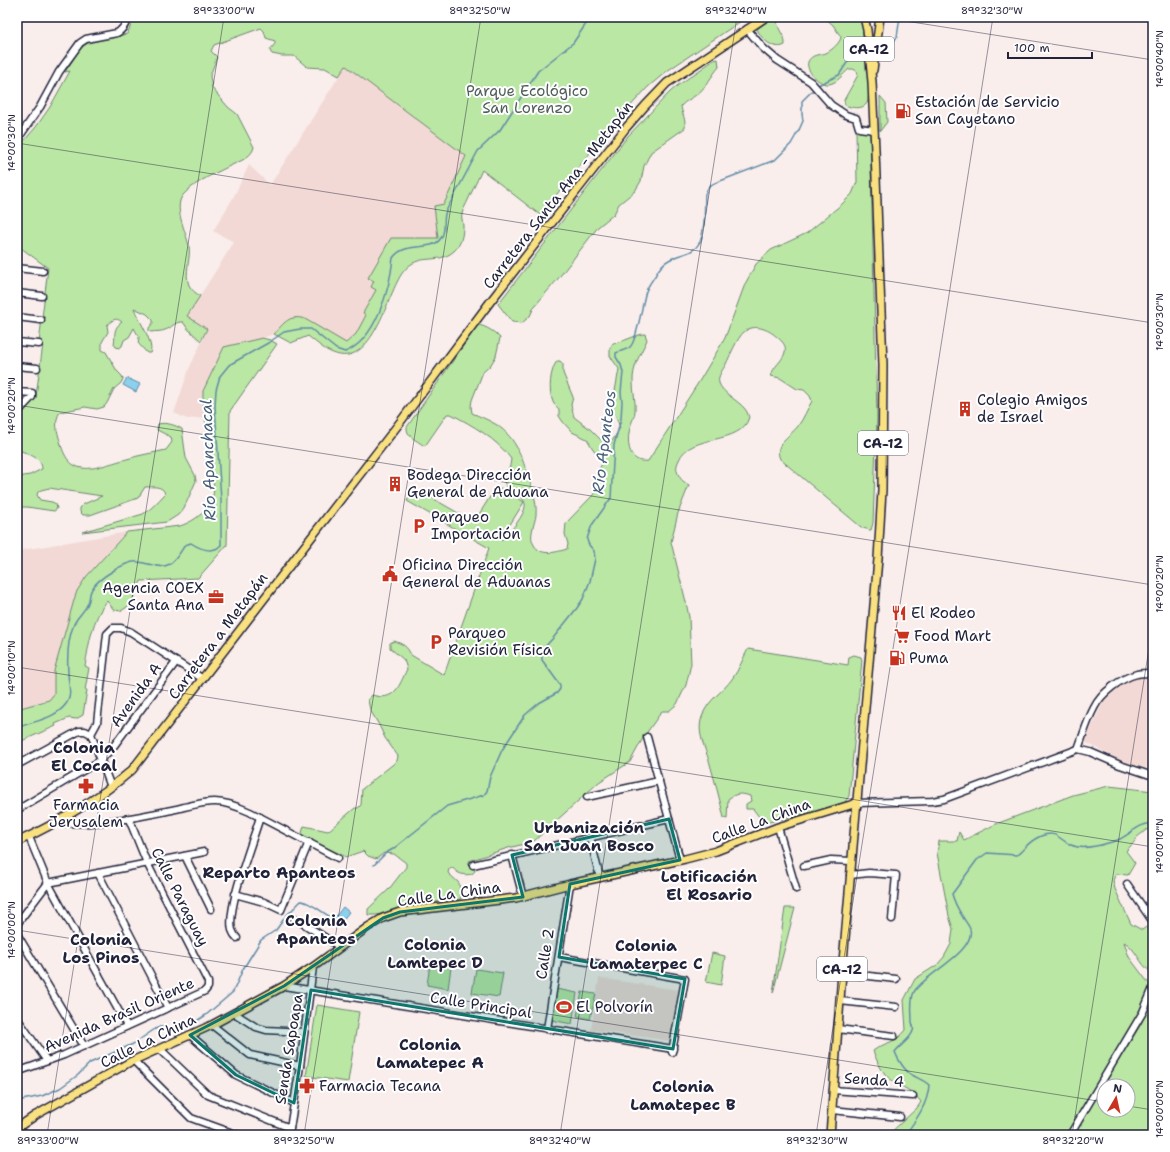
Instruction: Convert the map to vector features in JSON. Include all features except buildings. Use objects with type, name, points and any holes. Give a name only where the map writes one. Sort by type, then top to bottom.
[{"type":"main road","name":"Carretera Santa Ana - Metapán","points":[[401,421],[490,302],[645,106],[667,83],[766,17]]},
{"type":"main road","name":"CA-12","points":[[830,1134],[851,862],[878,559],[882,483],[883,365],[874,130],[872,82],[867,30],[864,17]]},
{"type":"main road","name":"CA-12","points":[[872,82],[880,17]]},
{"type":"main road","name":"Carretera a Metapán","points":[[29,836],[56,822],[111,787],[132,770],[401,421]]},
{"type":"main road","name":"Calle La China","points":[[17,1128],[134,1060],[212,1025],[284,986],[313,968],[368,926],[383,918],[400,912],[523,897],[570,884],[680,860],[716,851],[778,827],[857,803]]},
{"type":"main road","points":[[17,842],[29,836]]},
{"type":"main road","points":[[17,845],[29,836]]},
{"type":"street","points":[[17,140],[40,107],[59,72],[80,43],[86,39],[117,32],[123,29],[129,17]]},
{"type":"street","points":[[747,29],[763,48],[777,60],[810,82],[831,105],[856,118],[859,128],[874,130]]},
{"type":"street","points":[[17,268],[43,271]]},
{"type":"street","points":[[17,293],[42,296]]},
{"type":"street","points":[[17,317],[41,320]]},
{"type":"street","points":[[17,342],[39,344]]},
{"type":"street","points":[[17,366],[37,368]]},
{"type":"street","points":[[17,392],[32,394],[32,397],[17,413]]},
{"type":"street","points":[[111,787],[92,734],[97,723],[107,634],[110,630],[118,627],[124,629],[203,679]]},
{"type":"street","name":"Avenida A","points":[[17,810],[101,760],[113,747],[176,662]]},
{"type":"street","points":[[1078,749],[1094,707],[1100,699],[1110,689],[1136,674],[1153,673]]},
{"type":"street","points":[[17,765],[79,731],[84,730],[92,734]]},
{"type":"street","points":[[648,737],[680,860]]},
{"type":"street","points":[[857,803],[932,801],[944,799],[1078,749],[1090,752],[1153,776]]},
{"type":"street","points":[[587,797],[659,781]]},
{"type":"street","points":[[56,822],[77,823],[129,819],[201,803],[216,802],[237,806],[338,858]]},
{"type":"street","points":[[237,938],[232,931],[231,920],[235,894],[260,817]]},
{"type":"street","name":"Calle Paraguay","points":[[129,819],[146,863],[208,982],[208,987]]},
{"type":"street","points":[[473,865],[669,819]]},
{"type":"street","points":[[778,827],[796,889]]},
{"type":"street","points":[[29,836],[48,883],[127,1026]]},
{"type":"street","points":[[590,837],[600,878]]},
{"type":"street","points":[[235,894],[264,902],[281,910],[309,842]]},
{"type":"street","points":[[17,924],[48,883],[204,852]]},
{"type":"street","points":[[512,855],[523,897]]},
{"type":"street","points":[[185,856],[211,909]]},
{"type":"street","points":[[804,866],[831,860],[851,862]]},
{"type":"street","points":[[98,873],[168,1008]]},
{"type":"street","points":[[850,875],[869,873],[896,875],[892,919]]},
{"type":"street","name":"Calle 2","points":[[547,1028],[570,884]]},
{"type":"street","points":[[1127,884],[1153,922]]},
{"type":"street","points":[[293,917],[340,947]]},
{"type":"street","points":[[17,934],[84,1046]]},
{"type":"street","name":"Calle Principal","points":[[284,986],[547,1028],[672,1051],[684,979],[559,957]]},
{"type":"street","name":"Senda Sapoapa","points":[[289,1135],[313,968]]},
{"type":"street","points":[[842,972],[896,979]]},
{"type":"street","name":"Avenida Brasil Oriente","points":[[17,1072],[64,1055],[205,991],[208,987]]},
{"type":"street","points":[[1070,1135],[1140,1017],[1153,988]]},
{"type":"street","points":[[840,1001],[896,1007]]},
{"type":"street","points":[[234,1013],[256,1027],[266,1030],[304,1032]]},
{"type":"street","points":[[17,1018],[47,1061]]},
{"type":"street","points":[[212,1025],[250,1055],[300,1066]]},
{"type":"street","points":[[838,1029],[894,1036]]},
{"type":"street","points":[[190,1035],[236,1075],[294,1103]]},
{"type":"street","points":[[160,1049],[208,1095],[290,1128]]},
{"type":"street","points":[[134,1060],[191,1118],[238,1135]]},
{"type":"street","name":"Senda 4","points":[[833,1090],[913,1096]]},
{"type":"street","points":[[832,1110],[900,1117]]},
{"type":"street","points":[[830,1134],[840,1135]]},
{"type":"highlighted area","points":[[669,819],[680,860],[570,884],[559,957],[685,979],[673,1049],[311,990],[294,1103],[236,1075],[190,1035],[284,986],[383,918],[400,912],[523,897],[512,855]]},
{"type":"shaded area","points":[[346,65],[466,156],[444,205],[438,239],[368,278],[374,281],[376,290],[363,313],[367,315],[356,334],[346,344],[305,319],[288,319],[274,334],[224,347],[203,391],[205,418],[187,419],[174,413],[189,369],[207,330],[187,316],[234,242],[213,231],[233,198],[249,165],[270,185]]},
{"type":"shaded area","points":[[127,532],[86,577],[77,591],[54,671],[55,690],[52,697],[49,700],[17,709],[17,551]]},
{"type":"shaded area","points":[[1153,675],[1153,770],[1119,760],[1085,742],[1103,702],[1117,689],[1132,679]]},
{"type":"shaded area","points":[[599,978],[679,990],[672,1041],[591,1030]]},
{"type":"green space","name":"Parque Ecológico San Lorenzo","points":[[141,17],[747,17],[667,71],[648,87],[611,127],[540,215],[482,170],[462,212],[463,233],[460,243],[456,249],[441,258],[422,260],[409,266],[397,282],[377,327],[369,340],[359,350],[347,355],[330,352],[308,336],[291,343],[274,334],[287,320],[299,318],[305,319],[346,343],[356,334],[366,315],[363,313],[376,290],[371,287],[374,281],[368,278],[391,238],[438,238],[434,206],[444,204],[466,156],[346,66],[339,76],[325,68],[307,67],[294,56],[272,54],[270,51],[275,44],[275,41],[266,38],[264,31],[261,28],[214,45],[211,51],[217,57],[210,76],[212,88],[228,107],[237,114],[254,147],[250,155],[246,158],[201,181],[189,189],[184,194],[179,205],[181,219],[189,246],[187,276],[189,285],[200,296],[187,316],[207,329],[201,341],[183,322],[180,322],[163,331],[151,332],[149,331],[149,328],[153,323],[153,320],[147,314],[134,308],[150,343],[150,353],[147,353],[138,343],[139,337],[134,328],[129,337],[124,340],[122,346],[119,348],[116,347],[114,344],[115,332],[117,327],[122,322],[115,319],[107,325],[108,332],[102,342],[102,350],[106,352],[117,371],[122,376],[123,379],[121,383],[114,389],[104,407],[97,409],[85,407],[60,412],[57,419],[58,434],[65,454],[71,463],[78,467],[86,468],[106,465],[136,456],[166,450],[172,442],[171,437],[157,430],[158,424],[161,423],[176,426],[182,429],[186,458],[195,475],[196,481],[184,508],[178,515],[167,522],[82,532],[143,514],[165,494],[160,488],[145,487],[138,498],[90,515],[83,515],[80,512],[80,508],[84,504],[102,496],[49,488],[41,490],[37,495],[40,500],[56,504],[57,509],[54,511],[17,507],[17,483],[23,476],[30,475],[42,469],[40,462],[37,459],[17,449],[17,417],[36,396],[43,344],[39,343],[48,268],[17,245],[17,149],[36,127],[50,107],[70,71],[65,72],[80,49],[90,42],[127,34],[133,21],[140,20]]},
{"type":"green space","points":[[774,17],[782,17],[777,20],[777,24],[783,36],[785,45],[777,46],[768,43],[757,29]]},
{"type":"green space","points":[[824,17],[860,17],[866,46],[869,87],[867,103],[863,107],[854,108],[845,105],[844,100],[858,75],[857,71],[849,69],[835,82],[826,84],[814,77],[809,70],[809,59],[831,50],[841,37],[833,25]]},
{"type":"green space","points":[[718,59],[719,67],[706,85],[700,92],[681,106],[685,128],[651,152],[644,166],[641,181],[635,191],[619,204],[614,214],[598,227],[534,307],[530,316],[522,323],[512,322],[498,304],[628,136],[677,86],[714,60]]},
{"type":"green space","points":[[880,96],[886,103],[887,122],[880,131]]},
{"type":"green space","points":[[863,124],[870,125],[877,418],[873,523],[871,530],[861,527],[780,459],[778,453],[781,444],[798,426],[812,401],[810,396],[804,390],[797,389],[780,378],[771,376],[785,352],[785,346],[782,342],[773,334],[761,328],[748,329],[741,335],[736,343],[721,373],[719,383],[727,394],[742,406],[749,417],[744,426],[737,432],[693,446],[685,452],[679,460],[677,466],[677,471],[680,478],[689,485],[678,513],[671,542],[689,617],[691,664],[686,685],[677,704],[669,711],[662,711],[643,738],[630,762],[599,782],[533,842],[508,848],[469,861],[469,864],[474,867],[475,871],[472,874],[461,874],[453,868],[449,869],[448,873],[459,883],[461,899],[410,905],[409,908],[376,915],[368,915],[368,909],[389,889],[406,867],[406,863],[394,854],[384,853],[376,859],[368,856],[363,851],[346,857],[303,836],[302,833],[304,826],[328,831],[355,808],[358,808],[361,805],[362,789],[397,761],[398,756],[385,738],[370,710],[368,700],[372,695],[380,697],[386,696],[395,691],[407,669],[404,660],[390,648],[390,643],[394,641],[402,644],[408,649],[411,655],[444,675],[489,548],[407,501],[419,492],[474,522],[497,486],[524,502],[501,539],[486,530],[501,540],[508,535],[516,524],[523,514],[525,506],[524,501],[511,491],[503,480],[510,466],[511,459],[499,445],[484,433],[451,414],[447,414],[425,446],[408,433],[407,427],[477,326],[479,325],[488,328],[500,338],[496,356],[490,366],[483,372],[472,400],[472,413],[488,420],[504,430],[518,449],[535,501],[536,515],[532,534],[532,541],[534,545],[537,549],[549,553],[567,549],[568,544],[565,534],[566,523],[594,494],[596,474],[602,464],[600,457],[587,439],[572,432],[559,416],[559,409],[553,402],[550,387],[551,375],[557,361],[560,361],[563,364],[563,373],[573,397],[571,405],[574,417],[590,429],[603,442],[611,443],[620,428],[614,414],[610,397],[615,391],[619,369],[610,356],[610,348],[613,343],[645,334],[647,340],[637,360],[633,377],[635,413],[628,440],[630,451],[633,456],[642,461],[648,461],[725,338],[745,284],[756,264],[771,250],[807,233],[852,194],[857,182],[856,130],[858,126]]},
{"type":"green space","points":[[262,338],[277,344],[230,411],[227,545],[198,578],[141,581],[130,605],[121,611],[114,610],[107,601],[98,616],[90,641],[85,666],[89,668],[83,715],[76,719],[69,718],[55,724],[56,726],[17,743],[17,709],[49,700],[54,694],[54,671],[77,591],[86,577],[127,532],[180,526],[195,519],[207,508],[211,501],[214,486],[203,391],[224,347]]},
{"type":"green space","points":[[748,649],[848,665],[849,657],[854,655],[861,657],[862,660],[849,796],[845,802],[814,812],[769,822],[760,818],[753,809],[746,809],[746,804],[751,801],[750,796],[739,794],[728,799],[727,819],[724,818],[710,764],[702,741],[700,723],[704,711],[711,701],[732,679]]},
{"type":"green space","points":[[1109,786],[1153,791],[1153,829],[1146,830],[1136,838],[1136,840],[1126,851],[1135,863],[1128,875],[1116,874],[1113,880],[1115,889],[1131,924],[1142,930],[1152,923],[1153,925],[1153,971],[1151,972],[1143,965],[1132,948],[1124,942],[1129,957],[1150,985],[1150,990],[1138,1018],[1103,1078],[1096,1078],[1096,1089],[1069,1135],[888,1135],[917,1108],[921,1102],[913,1093],[885,1074],[881,1069],[873,1051],[898,1038],[906,1030],[904,1000],[915,979],[937,965],[944,957],[951,944],[953,929],[949,916],[937,853],[939,841],[957,841],[959,832],[964,840],[996,824],[1073,795]]},
{"type":"green space","points":[[785,908],[795,908],[773,993]]},
{"type":"green space","points":[[712,953],[725,956],[721,985],[706,982]]},
{"type":"green space","points":[[430,964],[451,967],[448,989],[427,985]]},
{"type":"green space","points":[[476,969],[503,973],[499,997],[472,993]]},
{"type":"green space","name":"El Polvorín","points":[[556,989],[577,993],[572,1024],[551,1020]]},
{"type":"green space","points":[[582,992],[596,994],[590,1019],[577,1016]]},
{"type":"green space","points":[[1153,996],[1153,1135],[1073,1135],[1096,1097],[1096,1118],[1136,1118],[1136,1078],[1108,1078],[1141,1024]]},
{"type":"green space","points":[[317,1005],[359,1012],[348,1082],[306,1076]]},
{"type":"water","points":[[127,378],[140,384],[136,392],[123,385]]},
{"type":"water","points":[[343,907],[349,912],[339,925],[333,920]]},
{"type":"waterway","points":[[17,22],[29,17]]},
{"type":"waterway","name":"Río Apanchacal","points":[[17,728],[50,716],[66,704],[70,693],[68,672],[70,635],[77,618],[87,606],[91,591],[100,580],[120,567],[133,562],[166,566],[175,560],[185,545],[191,543],[206,550],[218,548],[221,545],[221,500],[215,406],[216,390],[220,376],[229,365],[268,343],[284,332],[300,329],[311,329],[336,349],[345,352],[356,346],[373,325],[380,312],[389,284],[393,258],[404,249],[431,245],[441,238],[444,232],[444,218],[446,211],[478,151],[500,130],[538,71],[573,43],[586,24],[587,17]]},
{"type":"waterway","name":"Río Apanteos","points":[[892,43],[897,37],[900,17]]},
{"type":"waterway","name":"Río Apanteos","points":[[816,86],[839,75],[850,58],[864,55]]},
{"type":"waterway","name":"Río Apanteos","points":[[374,865],[386,853],[447,806],[484,795],[487,791],[490,777],[502,750],[525,715],[539,703],[557,693],[560,689],[560,685],[542,660],[542,654],[543,649],[583,599],[590,581],[595,559],[594,551],[587,540],[588,536],[592,525],[611,498],[614,445],[621,419],[622,402],[621,392],[623,372],[616,357],[616,353],[629,348],[633,343],[646,290],[659,269],[669,260],[690,252],[700,242],[704,225],[705,194],[709,186],[775,160],[791,144],[799,130],[803,121],[802,101],[814,89]]},
{"type":"waterway","points":[[905,1135],[924,1105],[929,1085],[907,1071],[895,1052],[912,1034],[912,999],[914,992],[927,978],[957,955],[970,938],[970,928],[962,916],[952,894],[977,860],[987,853],[1017,855],[1030,842],[1046,834],[1057,836],[1071,845],[1090,847],[1116,841],[1144,825],[1153,824]]},
{"type":"waterway","name":"Río Apanteos","points":[[17,1101],[42,1096],[60,1088],[78,1075],[90,1063],[133,1044],[155,1029],[160,1027],[183,1027],[206,1015],[233,992],[243,969],[261,940],[276,930],[286,916],[301,901],[304,901],[329,916]]},
{"type":"place","name":"Estación de Servicio San Cayetano","points":[[903,111]]},
{"type":"place","name":"Colegio Amigos de Israel","points":[[965,409]]},
{"type":"place","name":"Bodega Dirección General de Aduana","points":[[395,484]]},
{"type":"place","name":"Parqueo Importación","points":[[419,526]]},
{"type":"place","name":"Oficina Dirección General de Aduanas","points":[[390,574]]},
{"type":"place","name":"Agencia COEX Santa Ana","points":[[216,597]]},
{"type":"place","name":"El Rodeo","points":[[899,613]]},
{"type":"place","name":"Food Mart","points":[[902,636]]},
{"type":"place","name":"Parqueo Revisión Física","points":[[436,642]]},
{"type":"place","name":"Puma","points":[[897,658]]},
{"type":"place","name":"Farmacia Jerusalem","points":[[86,786]]},
{"type":"place","name":"El Polvorín","points":[[564,1007]]},
{"type":"place","name":"Farmacia Tecana","points":[[307,1086]]},
{"type":"district","name":"Colonia El Cocal","points":[[84,756]]},
{"type":"district","name":"Urbanización San Juan Bosco","points":[[589,836]]},
{"type":"district","name":"Reparto Apanteos","points":[[279,872]]},
{"type":"district","name":"Lotificación El Rosario","points":[[709,885]]},
{"type":"district","name":"Colonia Apanteos","points":[[316,929]]},
{"type":"district","name":"Colonia Los Pinos","points":[[101,948]]},
{"type":"district","name":"Colonia Lamtepec D","points":[[435,953]]},
{"type":"district","name":"Colonia Lamaterpec C","points":[[646,954]]},
{"type":"district","name":"Colonia Lamatepec A","points":[[430,1053]]},
{"type":"district","name":"Colonia Lamatepec B","points":[[683,1095]]}]
